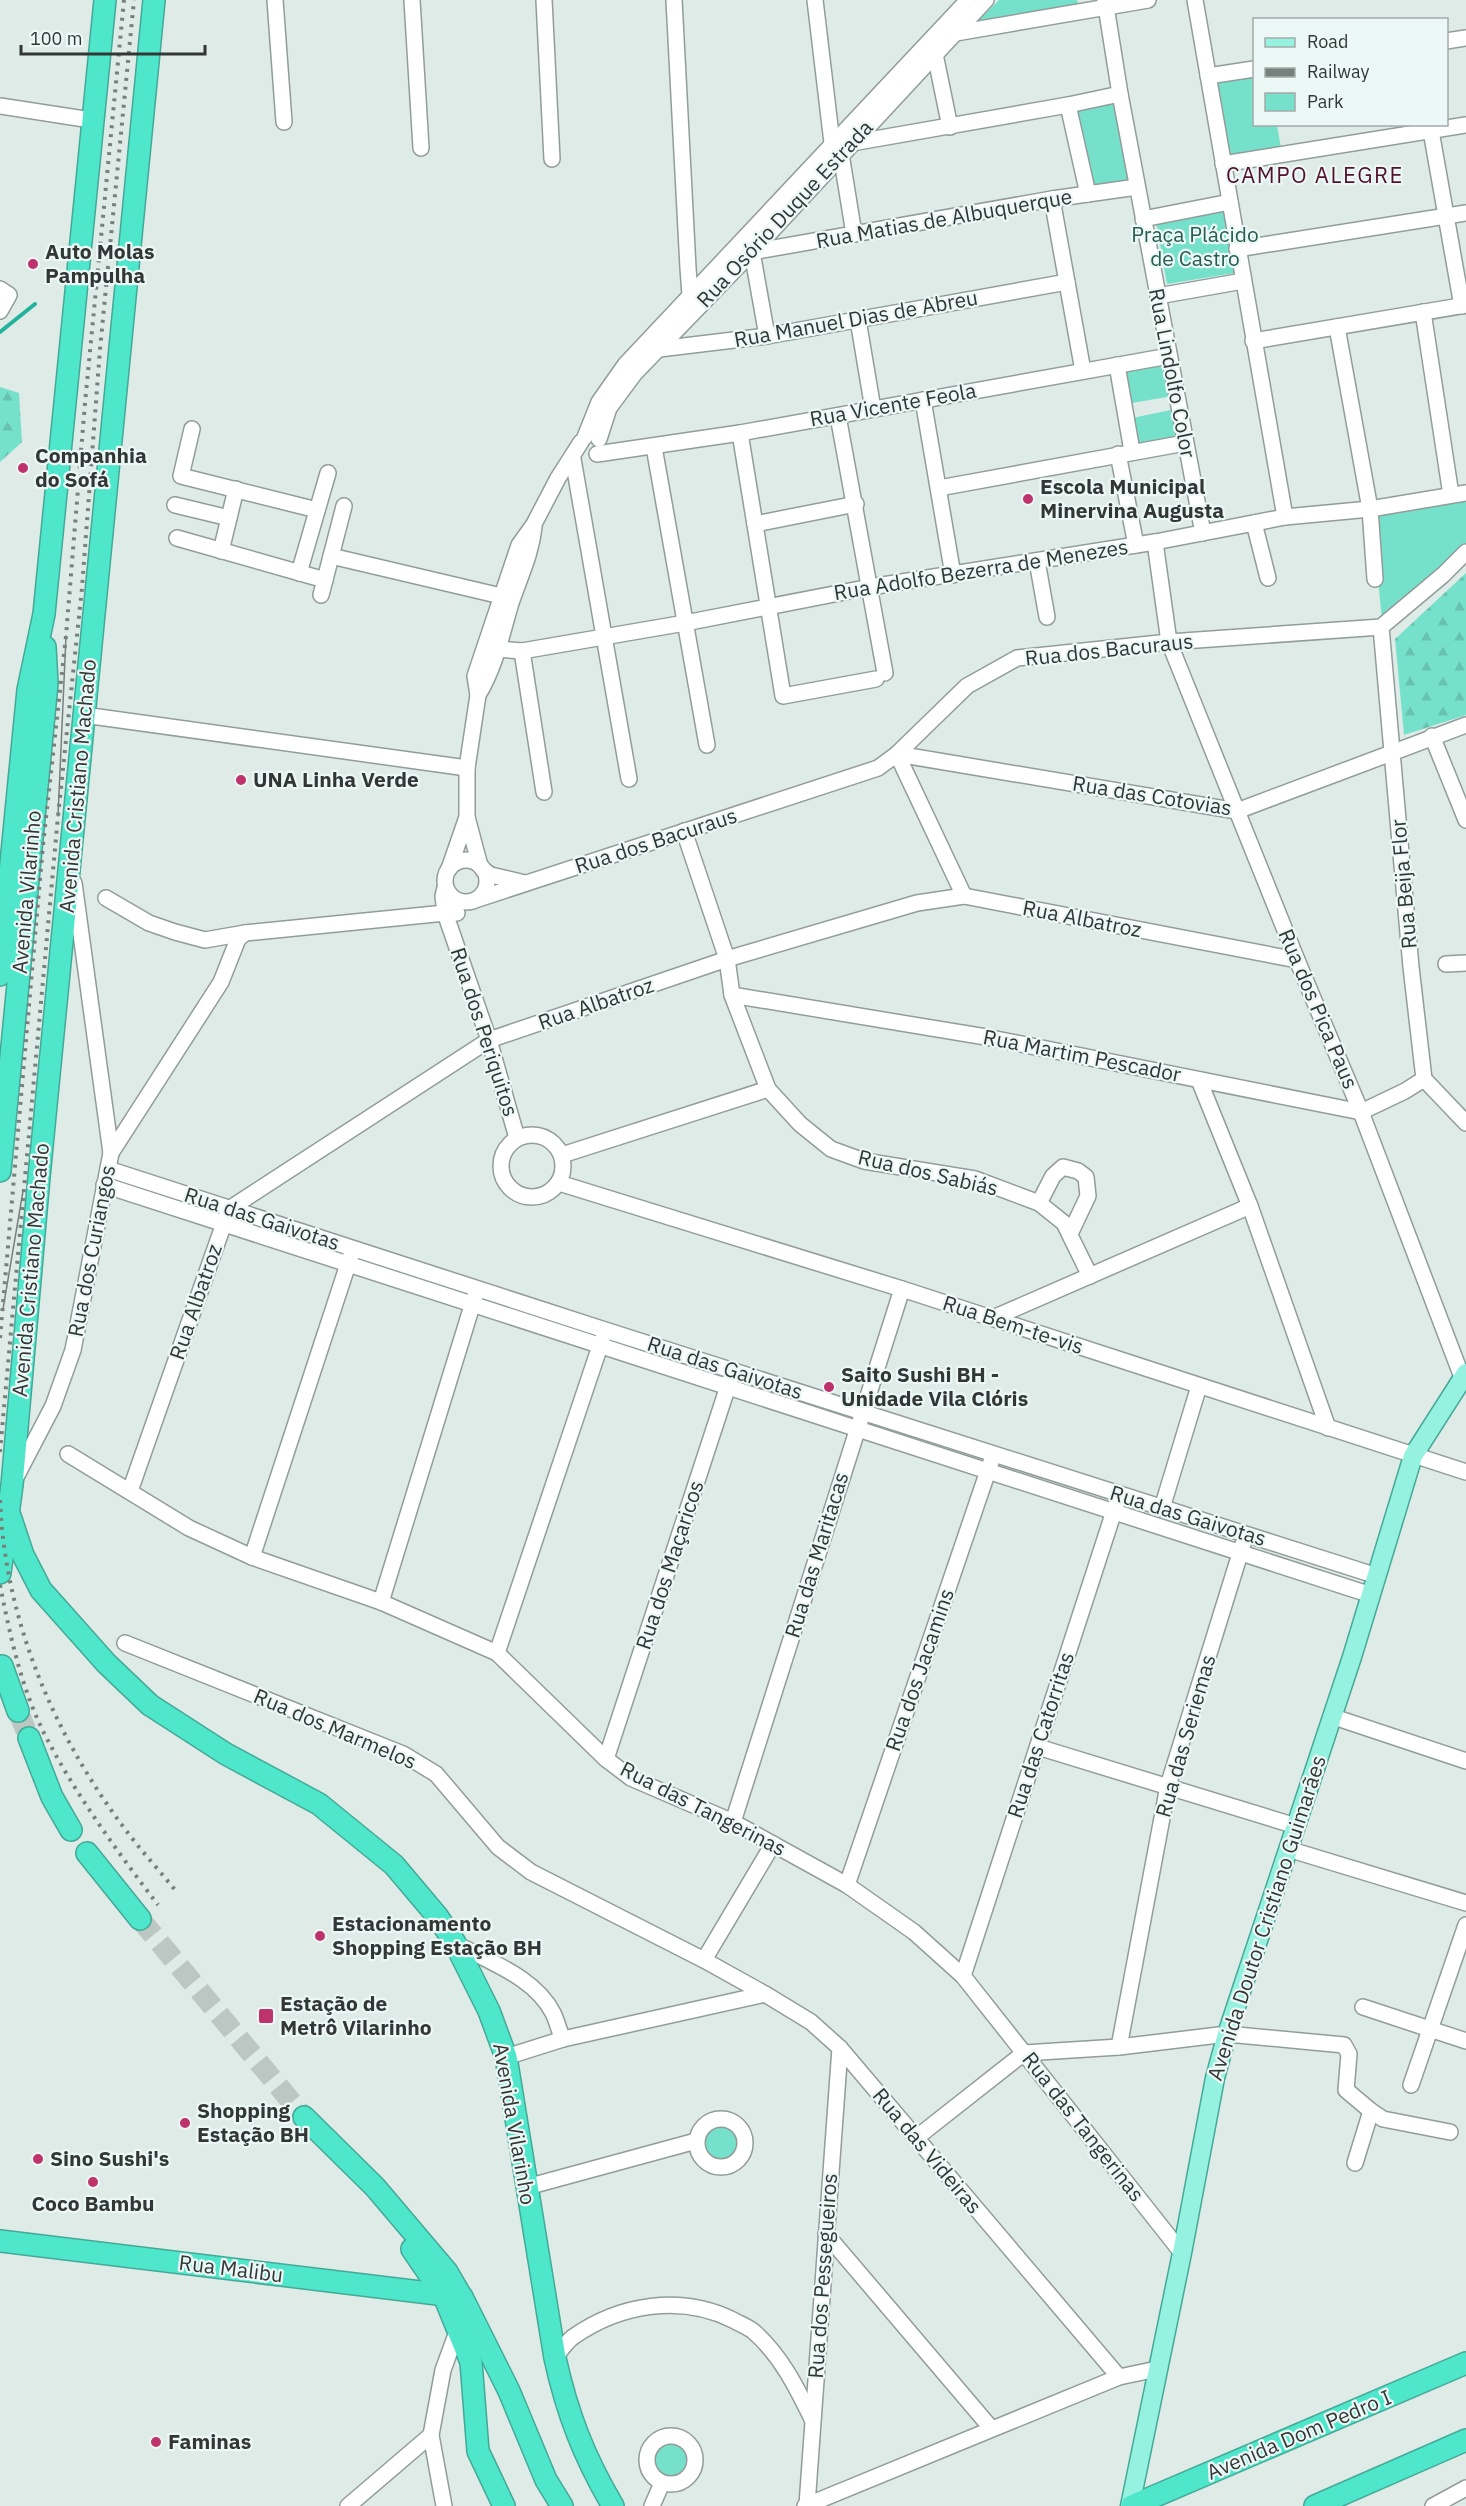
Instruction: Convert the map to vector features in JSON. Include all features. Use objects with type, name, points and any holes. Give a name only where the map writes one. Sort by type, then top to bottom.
[{"type":"highway","points":[[0,975],[6,871],[28,690],[44,614],[105,0]]},
{"type":"highway","name":"Avenida Cristiano Machado","points":[[0,1569],[12,1485],[40,1166],[72,860],[84,715],[154,0]]},
{"type":"highway","name":"Avenida Vilarinho","points":[[0,1171],[47,683],[44,614]]},
{"type":"highway","name":"Avenida Vilarinho","points":[[8,1509],[23,1555],[40,1590],[106,1664],[150,1705],[226,1754],[319,1804],[334,1815],[394,1865],[437,1916],[455,1943],[489,2011],[506,2057],[550,2331],[563,2395],[577,2438],[613,2506]]},
{"type":"highway","points":[[2,1666],[18,1711]]},
{"type":"highway","points":[[29,1738],[52,1797],[71,1830]]},
{"type":"highway","points":[[87,1853],[140,1919]]},
{"type":"highway","points":[[304,2117],[375,2187],[392,2208],[399,2229],[453,2296],[509,2391],[546,2480],[562,2506]]},
{"type":"highway","name":"Rua Malibu","points":[[0,2241],[453,2296]]},
{"type":"highway","points":[[453,2296],[458,2329],[471,2362],[478,2451],[504,2506]]},
{"type":"highway","name":"Avenida Dom Pedro I","points":[[1137,2499],[1466,2363]]},
{"type":"highway","points":[[1315,2506],[1466,2440]]},
{"type":"main road","name":"Avenida Doutor Cristiano Guimarães","points":[[1137,2499],[1157,2369],[1182,2253],[1215,2078],[1227,2034],[1371,1596],[1413,1456],[1464,1375]]},
{"type":"street","points":[[275,0],[284,122]]},
{"type":"street","points":[[412,0],[420,148]]},
{"type":"street","points":[[544,0],[552,159]]},
{"type":"street","points":[[674,0],[695,300]]},
{"type":"street","points":[[815,0],[842,148],[854,234]]},
{"type":"street","name":"Rua Osório Duque Estrada","points":[[951,28],[968,0]]},
{"type":"street","name":"Rua Osório Duque Estrada","points":[[482,868],[467,817],[467,768],[478,695],[475,676],[519,545],[586,449],[609,408],[653,344],[842,148],[930,49],[951,28],[986,0]]},
{"type":"street","points":[[951,28],[1105,4],[1148,0]]},
{"type":"street","points":[[1195,0],[1285,518]]},
{"type":"street","name":"Rua Lindolfo Color","points":[[1105,4],[1137,187],[1203,533]]},
{"type":"street","points":[[1448,41],[1466,38]]},
{"type":"street","points":[[930,49],[950,127]]},
{"type":"street","points":[[1208,76],[1253,69]]},
{"type":"street","points":[[842,148],[1120,94]]},
{"type":"street","points":[[1068,105],[1088,194]]},
{"type":"street","points":[[0,106],[92,120]]},
{"type":"street","points":[[1223,164],[1466,125]]},
{"type":"street","points":[[1253,341],[1464,306],[1431,131]]},
{"type":"street","name":"Rua Matias de Albuquerque","points":[[746,247],[854,234],[1137,187]]},
{"type":"street","points":[[1052,200],[1083,370]]},
{"type":"street","points":[[1143,219],[1230,202]]},
{"type":"street","points":[[1238,249],[1466,213]]},
{"type":"street","points":[[746,247],[767,336]]},
{"type":"street","points":[[1158,296],[1243,281]]},
{"type":"street","name":"Rua Manuel Dias de Abreu","points":[[653,344],[767,336],[1067,282]]},
{"type":"street","points":[[0,290],[9,295],[0,311]]},
{"type":"street","points":[[1423,312],[1458,494]]},
{"type":"street","points":[[858,320],[873,409]]},
{"type":"street","points":[[1337,327],[1370,509],[1375,579]]},
{"type":"street","name":"Rua Vicente Feola","points":[[586,449],[617,452],[654,447],[1169,356]]},
{"type":"street","points":[[1117,365],[1136,545]]},
{"type":"street","points":[[923,400],[953,575]]},
{"type":"street","points":[[740,433],[783,696],[881,676],[870,587],[838,416]]},
{"type":"street","points":[[192,429],[180,476],[317,510]]},
{"type":"street","points":[[939,488],[1185,443]]},
{"type":"street","points":[[654,447],[707,745]]},
{"type":"street","points":[[586,449],[606,637],[629,779]]},
{"type":"street","points":[[299,573],[328,473]]},
{"type":"street","points":[[221,551],[236,489]]},
{"type":"street","name":"Rua Adolfo Bezerra de Menezes","points":[[497,649],[522,651],[685,623],[870,587],[1155,542],[1285,518],[1370,509],[1458,494]]},
{"type":"street","points":[[755,524],[856,504]]},
{"type":"street","points":[[175,505],[229,518]]},
{"type":"street","points":[[177,538],[299,573],[323,588],[344,506]]},
{"type":"street","points":[[1254,523],[1268,579]]},
{"type":"street","name":"Rua Osório Duque Estrada","points":[[478,695],[488,679],[531,550],[534,524]]},
{"type":"street","name":"Rua dos Pica Paus","points":[[1155,542],[1169,642],[1296,960],[1361,1112],[1464,1375]]},
{"type":"street","points":[[1381,627],[1443,575],[1466,552]]},
{"type":"street","points":[[331,556],[501,596]]},
{"type":"street","points":[[1037,561],[1047,617]]},
{"type":"street","name":"Rua dos Bacuraus","points":[[106,898],[149,923],[205,940],[245,933],[459,911],[528,884],[878,768],[897,754],[967,686],[1017,658],[1169,642],[1381,627]]},
{"type":"street","name":"Rua Beija Flor","points":[[1381,627],[1411,967],[1424,1079]]},
{"type":"street","points":[[522,651],[544,792]]},
{"type":"street","points":[[84,715],[467,768]]},
{"type":"street","name":"Rua das Cotovias","points":[[897,754],[1237,811],[1466,725]]},
{"type":"street","points":[[1432,736],[1466,820]]},
{"type":"street","points":[[897,754],[964,896]]},
{"type":"street","name":"Rua Osório Duque Estrada","points":[[448,868],[467,817]]},
{"type":"street","name":"Rua dos Sabiás","points":[[684,831],[727,960],[732,995],[768,1089],[800,1124],[831,1149],[864,1161],[975,1179],[1039,1203],[1064,1223],[1090,1276]]},
{"type":"street","points":[[72,860],[79,923],[111,1138],[110,1161]]},
{"type":"street","points":[[482,868],[487,880],[486,887],[459,911],[446,888],[445,878],[448,868],[458,862],[466,860],[482,868],[491,876],[528,884]]},
{"type":"street","name":"Rua dos Periquitos","points":[[446,888],[443,896],[459,911],[489,1040],[517,1138]]},
{"type":"street","name":"Rua Albatroz","points":[[130,1491],[226,1216],[489,1040],[727,960],[917,903],[964,896],[1296,960]]},
{"type":"street","name":"Rua dos Curiangos","points":[[12,1485],[65,1379],[73,1350],[110,1161],[221,982],[238,939],[245,933]]},
{"type":"street","points":[[1446,964],[1466,963]]},
{"type":"street","name":"Rua Martim Pescador","points":[[732,995],[986,1037],[1361,1112]]},
{"type":"street","points":[[1361,1112],[1405,1091],[1424,1079],[1466,1123]]},
{"type":"street","points":[[1199,1080],[1250,1206],[1328,1428]]},
{"type":"street","points":[[562,1155],[768,1089]]},
{"type":"street","points":[[533,1134],[546,1137],[555,1144],[562,1155],[564,1169],[559,1182],[550,1192],[537,1197],[519,1194],[509,1186],[502,1175],[501,1162],[507,1146],[517,1138],[533,1134]]},
{"type":"street","name":"Rua das Gaivotas","points":[[110,1161],[226,1216]]},
{"type":"street","points":[[1039,1203],[1053,1176],[1063,1167],[1078,1171],[1086,1177],[1088,1196],[1070,1234]]},
{"type":"street","name":"Rua Bem-te-vis","points":[[559,1182],[993,1318],[1466,1472]]},
{"type":"street","name":"Rua das Gaivotas","points":[[105,1185],[226,1216],[351,1256],[478,1288],[993,1455],[1377,1576]]},
{"type":"street","points":[[993,1318],[1250,1206]]},
{"type":"street","points":[[252,1557],[351,1256]]},
{"type":"street","name":"Rua das Gaivotas","points":[[351,1256],[472,1305],[1371,1596]]},
{"type":"street","points":[[381,1602],[478,1288]]},
{"type":"street","name":"Rua das Maritacas","points":[[733,1822],[902,1289]]},
{"type":"street","points":[[498,1653],[605,1330]]},
{"type":"street","name":"Rua dos Maçaricos","points":[[606,1759],[734,1370]]},
{"type":"street","points":[[1162,1508],[1199,1386]]},
{"type":"street","name":"Rua das Tangerinas","points":[[68,1454],[189,1528],[252,1557],[381,1602],[498,1653],[606,1759],[631,1778],[733,1822],[847,1885],[914,1932],[963,1976],[1182,2253]]},
{"type":"street","name":"Rua dos Jacamins","points":[[847,1885],[993,1455]]},
{"type":"street","name":"Rua das Catorritas","points":[[963,1976],[1119,1495]]},
{"type":"street","name":"Rua das Seriemas","points":[[1119,2047],[1168,1786],[1246,1534]]},
{"type":"street","name":"Rua dos Marmelos","points":[[125,1643],[403,1754],[436,1773],[498,1847],[531,1872],[704,1960]]},
{"type":"street","points":[[1331,1716],[1466,1761]]},
{"type":"street","points":[[1038,1747],[1296,1826]]},
{"type":"street","points":[[704,1960],[773,1844]]},
{"type":"street","points":[[1288,1849],[1466,1903]]},
{"type":"street","points":[[1411,2085],[1466,1925]]},
{"type":"street","points":[[455,1943],[526,1982],[552,2012],[562,2039]]},
{"type":"street","name":"Rua das Videiras","points":[[704,1960],[812,2022],[840,2048],[1119,2377]]},
{"type":"street","points":[[506,2057],[562,2039],[765,1994]]},
{"type":"street","points":[[1364,2007],[1466,2041]]},
{"type":"street","points":[[916,2138],[1024,2053],[1119,2047],[1227,2034],[1344,2044],[1349,2054],[1346,2090],[1371,2111],[1383,2119],[1450,2132]]},
{"type":"street","name":"Rua dos Pessegueiros","points":[[806,2505],[840,2048]]},
{"type":"street","points":[[1356,2163],[1371,2111]]},
{"type":"street","points":[[527,2187],[696,2141]]},
{"type":"street","points":[[826,2234],[991,2428]]},
{"type":"street","points":[[555,2358],[571,2338],[606,2319],[641,2307],[676,2304],[714,2310],[753,2330],[775,2356],[796,2387],[813,2419]]},
{"type":"street","points":[[444,2506],[430,2435],[443,2370],[458,2329]]},
{"type":"street","points":[[550,2331],[571,2338]]},
{"type":"street","points":[[806,2505],[1119,2377],[1157,2369]]},
{"type":"street","points":[[348,2506],[430,2435]]},
{"type":"street","points":[[652,2506],[662,2483]]},
{"type":"street","points":[[1433,2506],[1466,2488]]},
{"type":"green space","points":[[999,0],[1077,0],[1079,7],[975,24]]},
{"type":"green space","points":[[1253,70],[1253,126],[1277,126],[1281,148],[1228,158],[1212,78]]},
{"type":"green space","points":[[1115,101],[1132,183],[1092,191],[1075,109]]},
{"type":"green space","name":"Praça Plácido de Castro","points":[[1224,210],[1235,273],[1167,284],[1156,222]]},
{"type":"green space","points":[[1167,360],[1173,396],[1132,403],[1126,369]]},
{"type":"green space","points":[[0,387],[19,393],[22,442],[0,462]]},
{"type":"green space","points":[[1176,409],[1182,440],[1137,446],[1132,418]]},
{"type":"green space","points":[[1466,495],[1466,545],[1440,572],[1382,620],[1371,509]]},
{"type":"green space","points":[[1466,573],[1466,715],[1404,735],[1395,639]]},
{"type":"green space","points":[[721,2123],[734,2129],[740,2142],[734,2155],[721,2161],[708,2155],[702,2142],[708,2129]]},
{"type":"green space","points":[[671,2441],[684,2447],[690,2460],[684,2473],[671,2479],[658,2473],[652,2460],[658,2447]]},
{"type":"waterway","points":[[0,332],[35,304]]},
{"type":"tunnel","points":[[18,1711],[29,1738]]},
{"type":"tunnel","points":[[140,1919],[304,2117]]},
{"type":"tram line","points":[[58,816],[66,636]]},
{"type":"tram line","points":[[3,1309],[23,1191]]},
{"type":"railway","points":[[0,1338],[43,845],[66,636],[85,403],[124,0]]},
{"type":"railway","points":[[0,1452],[58,816],[82,588],[100,349],[134,0]]},
{"type":"railway","points":[[0,1500],[4,1545],[12,1590],[23,1633],[38,1676],[78,1758],[102,1796],[175,1890]]},
{"type":"railway","points":[[0,1585],[12,1642],[29,1698],[44,1733],[83,1800],[158,1905]]},
{"type":"place","name":"Auto Molas Pampulha","points":[[33,264]]},
{"type":"place","name":"Companhia do Sofá","points":[[23,468]]},
{"type":"place","name":"Escola Municipal Minervina Augusta","points":[[1028,499]]},
{"type":"place","name":"UNA Linha Verde","points":[[241,780]]},
{"type":"place","name":"Saito Sushi BH - Unidade Vila Clóris","points":[[829,1387]]},
{"type":"place","name":"Estacionamento Shopping Estação BH","points":[[320,1936]]},
{"type":"place","name":"Estação de Metrô Vilarinho","points":[[266,2016]]},
{"type":"place","name":"Shopping Estação BH","points":[[185,2123]]},
{"type":"place","name":"Sino Sushi's","points":[[38,2159]]},
{"type":"place","name":"Coco Bambu","points":[[93,2182]]},
{"type":"place","name":"Faminas","points":[[156,2442]]},
{"type":"district","name":"CAMPO ALEGRE","points":[[1315,175]]}]
